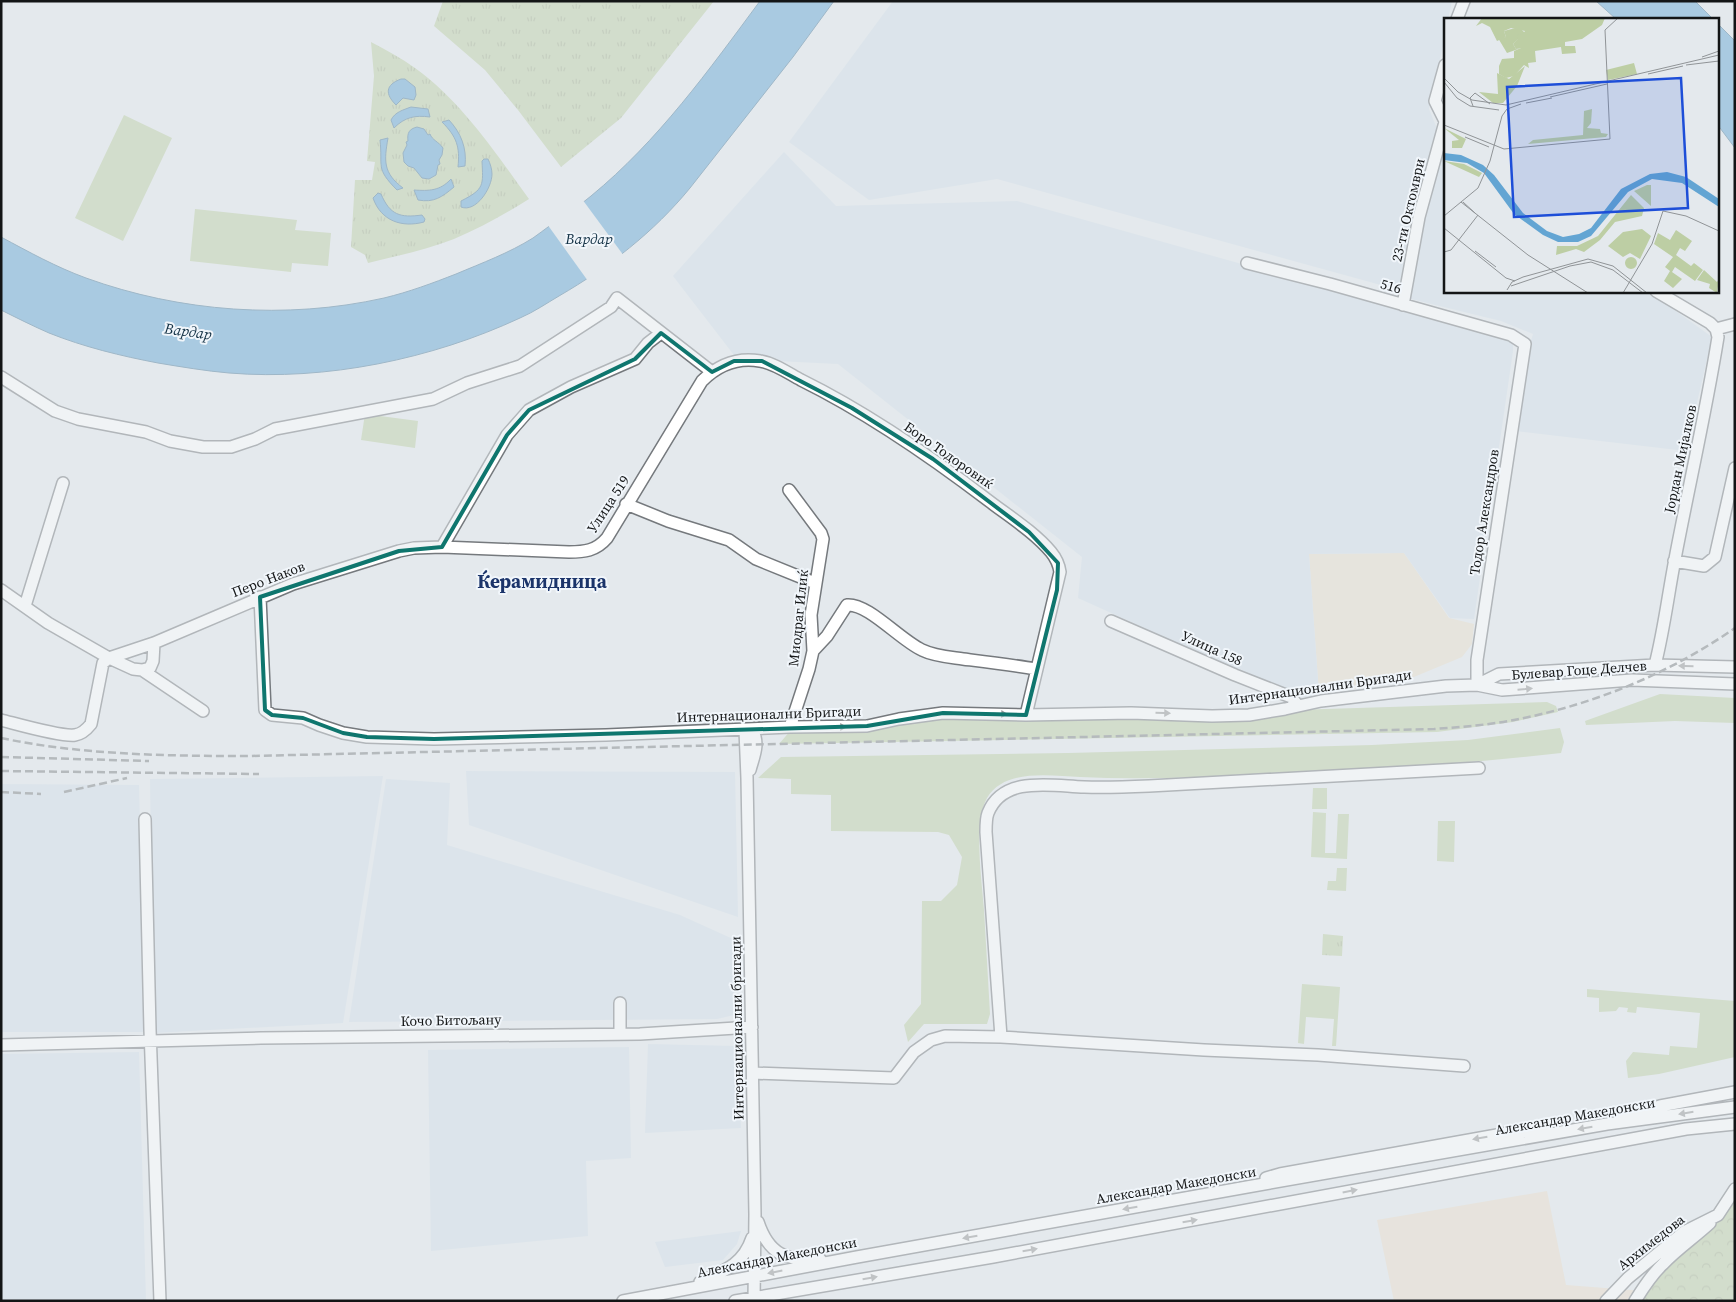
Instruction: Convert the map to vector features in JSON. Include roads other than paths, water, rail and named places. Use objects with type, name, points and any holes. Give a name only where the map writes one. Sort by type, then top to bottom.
[{"type":"street","points":[[1457,18],[1464,1]]},
{"type":"street","name":"23-ти Октомври","points":[[1444,69],[1435,101],[1444,119]]},
{"type":"street","name":"23-ти Октомври","points":[[1403,305],[1419,217],[1444,125]]},
{"type":"street","name":"516","points":[[1247,263],[1511,335],[1525,344]]},
{"type":"street","points":[[1658,292],[1710,323],[1716,329],[1735,324]]},
{"type":"street","points":[[1,377],[55,411],[78,419],[146,432],[170,442],[203,447],[230,447],[255,439],[275,429],[433,399],[466,383],[520,366],[611,306],[617,298],[712,372]]},
{"type":"street","name":"Јордан Мијалков","points":[[1656,665],[1666,620],[1674,561],[1709,393],[1718,337],[1716,329]]},
{"type":"street","points":[[442,547],[507,435],[528,410],[571,387],[635,359],[648,343],[661,333]]},
{"type":"street","name":"Тодор Александров","points":[[1477,685],[1477,660],[1525,344]]},
{"type":"street","name":"Боро Тодоровиќ","points":[[712,372],[734,361],[748,359],[772,364],[852,408],[933,459],[1029,532],[1052,553],[1060,572],[1026,715]]},
{"type":"street","name":"Улица 519","points":[[442,547],[586,552],[595,548],[604,542],[702,382],[712,372]]},
{"type":"street","points":[[1674,561],[1704,566],[1715,557],[1735,468]]},
{"type":"street","points":[[29,609],[63,483]]},
{"type":"street","name":"Миодраг Илиќ","points":[[789,490],[821,533],[823,539],[811,615],[812,651],[809,668],[790,727]]},
{"type":"street","points":[[626,504],[668,521],[729,540],[756,559],[815,583]]},
{"type":"street","name":"Перо Наков","points":[[109,658],[154,643],[311,578],[399,551],[414,548],[442,547]]},
{"type":"street","points":[[1,590],[109,658],[133,669],[142,670],[150,668],[155,650],[154,643]]},
{"type":"street","name":"Интернационални Бригади","points":[[260,598],[265,710],[272,715],[304,718],[319,725],[367,738],[606,735],[790,727],[867,726],[899,719],[944,713],[1249,715],[1285,710],[1321,700],[1380,694],[1396,690],[1477,685]]},
{"type":"street","points":[[812,651],[827,636],[847,605],[852,605],[871,613],[911,644],[931,654],[1036,669]]},
{"type":"street","name":"Улица 158","points":[[1111,620],[1235,675],[1291,697],[1298,706]]},
{"type":"street","points":[[1,720],[66,735],[76,735],[84,731],[91,724],[103,663],[109,658]]},
{"type":"street","name":"Булевар Гоце Делчев","points":[[1477,685],[1499,674],[1656,665],[1735,667]]},
{"type":"street","points":[[142,670],[203,711]]},
{"type":"street","name":"Булевар Гоце Делчев","points":[[1477,685],[1502,690],[1632,680],[1735,684]]},
{"type":"street","points":[[757,747],[766,736],[790,727]]},
{"type":"street","name":"Интернационални бригади","points":[[747,778],[757,747],[756,736],[748,730]]},
{"type":"street","name":"Интернационални бригади","points":[[748,730],[747,778],[755,1214],[754,1299]]},
{"type":"street","points":[[1001,1037],[986,832],[987,815],[992,804],[1008,791],[1023,785],[1105,788],[1479,768]]},
{"type":"street","points":[[146,819],[150,1042],[160,1301]]},
{"type":"street","points":[[620,1003],[620,1034]]},
{"type":"street","name":"Кочо Битољану","points":[[1,1045],[261,1038],[620,1034],[752,1027]]},
{"type":"street","points":[[753,1073],[894,1078],[914,1052],[931,1040],[945,1036],[1001,1037],[1318,1055],[1464,1066]]},
{"type":"street","points":[[1607,1124],[1629,1114],[1735,1092]]},
{"type":"street","name":"Александар Македонски","points":[[623,1301],[1247,1187],[1255,1182],[1280,1174],[1499,1134],[1531,1130],[1562,1132],[1735,1107]]},
{"type":"street","points":[[735,1301],[1003,1255],[1677,1130],[1735,1124]]},
{"type":"street","points":[[1634,1301],[1662,1264],[1718,1215],[1735,1189]]},
{"type":"street","points":[[755,1214],[764,1239],[778,1254],[813,1260],[857,1257]]},
{"type":"street","name":"Архимедова","points":[[1606,1301],[1628,1278],[1684,1232],[1718,1215]]},
{"type":"street","points":[[687,1289],[740,1261],[749,1248],[755,1226]]},
{"type":"street","points":[[787,1301],[822,1287]]},
{"type":"water","name":"Вардар","points":[[760,1],[834,1],[793,57],[690,188],[646,234],[613,261],[578,285],[530,313],[486,332],[415,356],[378,364],[303,374],[266,375],[203,370],[158,363],[103,351],[49,333],[1,310],[1,237],[64,269],[122,290],[158,299],[234,309],[309,309],[347,305],[393,296],[456,274],[505,253],[533,238],[588,199],[615,175],[682,104]]},
{"type":"water","points":[[1596,1],[1695,1],[1712,18],[1615,18]]},
{"type":"water","points":[[1718,24],[1735,41],[1735,148],[1718,125]]},
{"type":"water","points":[[405,79],[415,87],[416,95],[414,100],[403,98],[396,105],[390,97],[388,90],[392,84]]},
{"type":"water","points":[[411,107],[428,109],[430,117],[410,118],[402,121],[394,128],[391,120],[393,117]]},
{"type":"water","points":[[449,120],[457,130],[462,141],[465,153],[465,166],[458,167],[458,148],[451,133],[442,122]]},
{"type":"water","points":[[417,127],[424,129],[443,148],[436,175],[429,179],[422,178],[414,168],[404,162],[403,153],[407,145],[408,134],[410,130]]},
{"type":"water","points":[[388,138],[386,166],[388,172],[403,188],[397,190],[385,177],[381,167],[380,140]]},
{"type":"water","points":[[488,159],[492,170],[489,186],[477,203],[467,208],[461,207],[461,201],[475,193],[481,186],[483,176],[482,161]]},
{"type":"water","points":[[451,179],[454,187],[442,196],[429,201],[418,200],[414,190],[434,189],[443,186]]},
{"type":"water","points":[[378,193],[381,194],[392,211],[408,216],[422,215],[425,219],[424,222],[408,224],[393,221],[381,212],[377,206],[373,198]]},
{"type":"railway","points":[[1,738],[32,744],[93,751],[155,755],[249,756],[1434,729],[1484,725],[1543,714],[1572,706],[1629,686],[1657,673],[1684,660],[1735,628]]},
{"type":"railway","points":[[1,757],[149,761]]},
{"type":"railway","points":[[1,771],[259,774]]},
{"type":"railway","points":[[64,792],[127,778]]},
{"type":"railway","points":[[1,792],[41,794]]},
{"type":"district","name":"Ќерамидница","points":[[542,581]]}]
